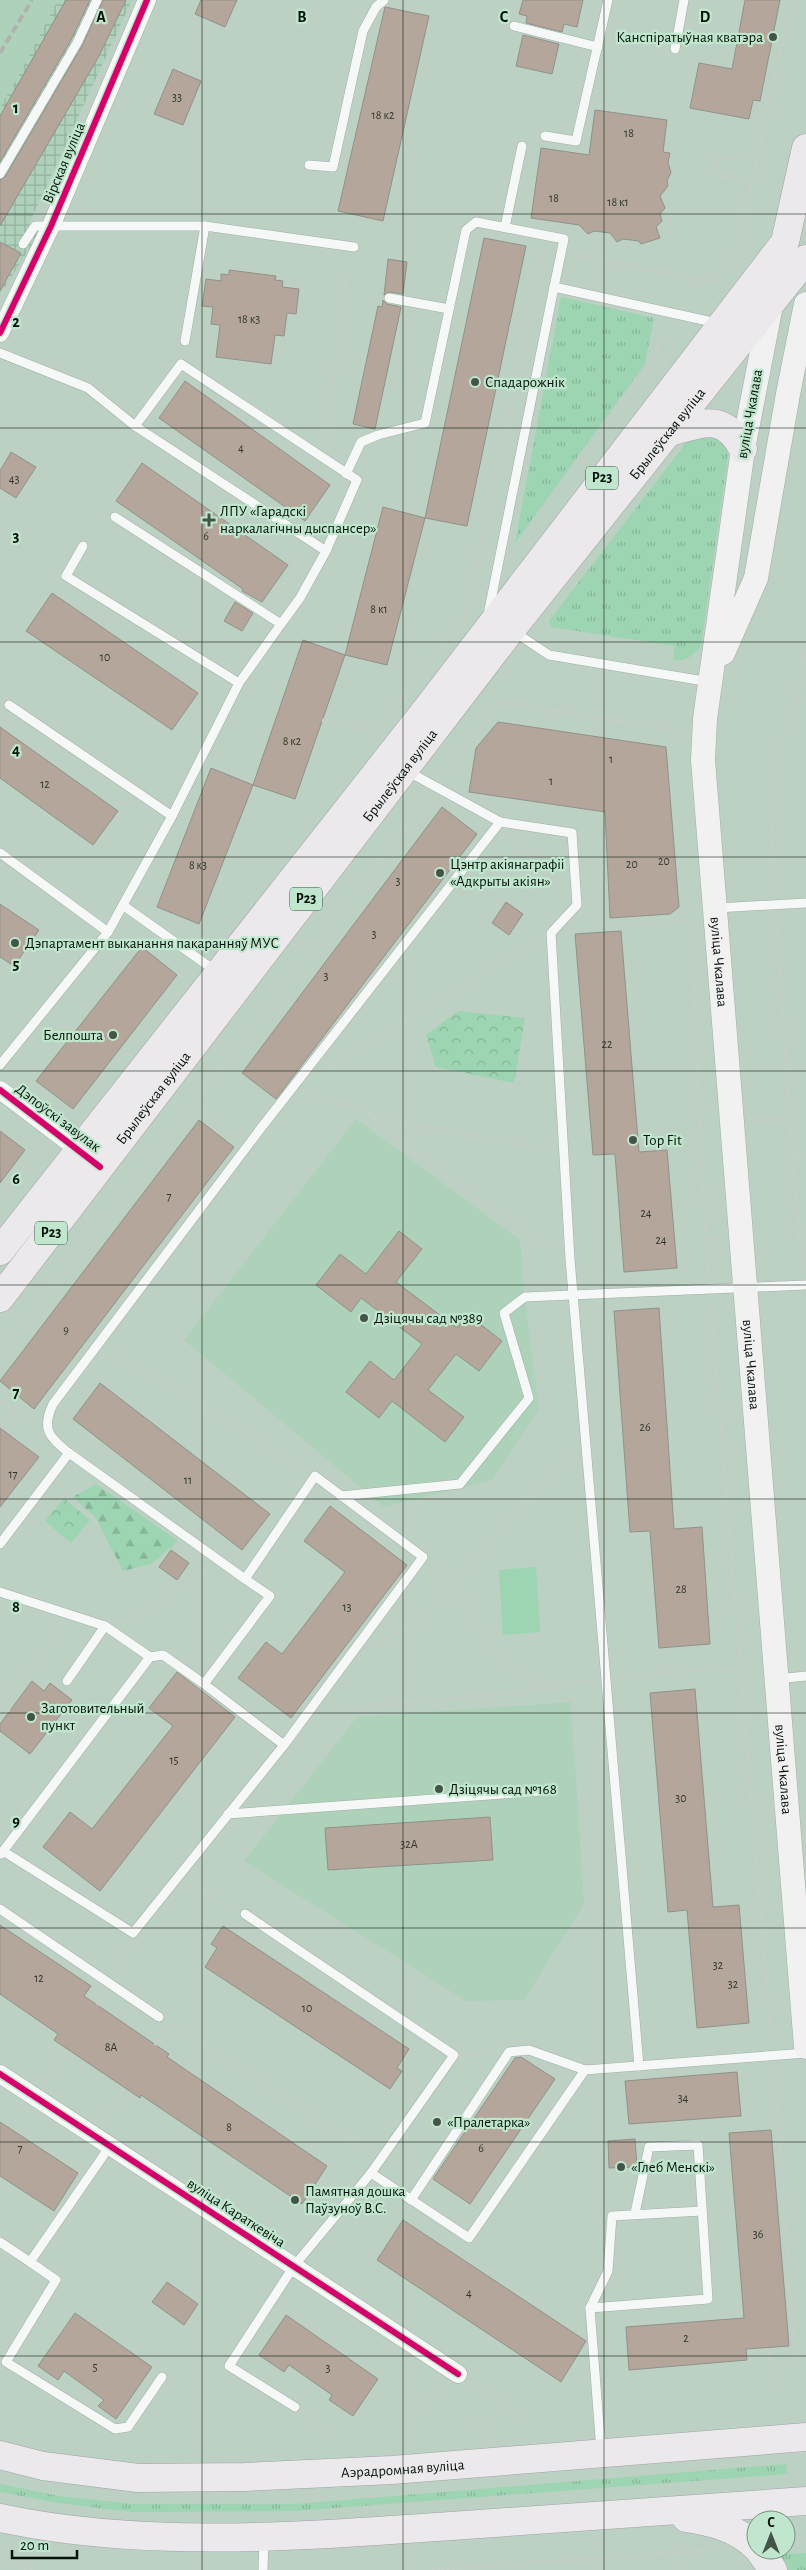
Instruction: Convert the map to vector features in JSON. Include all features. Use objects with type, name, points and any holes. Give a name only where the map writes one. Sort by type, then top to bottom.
[{"type":"main road","name":"вуліца Чкалава","points":[[806,148],[772,301],[743,449],[705,719],[704,760],[806,2047]]},
{"type":"main road","name":"Брылеўская вуліца","points":[[0,1251],[219,973],[785,242]]},
{"type":"main road","name":"Брылеўская вуліца","points":[[0,1298],[511,630],[806,259]]},
{"type":"main road","points":[[772,301],[806,306]]},
{"type":"main road","name":"вуліца Чкалава","points":[[711,682],[756,578],[788,394],[806,306]]},
{"type":"main road","points":[[670,432],[714,422],[726,426],[738,438],[743,449]]},
{"type":"main road","name":"Аэрадромная вуліца","points":[[0,2455],[42,2466],[138,2478],[244,2477],[392,2470],[806,2437]]},
{"type":"main road","points":[[0,2518],[43,2527],[142,2537],[329,2535],[806,2501]]},
{"type":"main road","points":[[645,2512],[724,2526],[746,2537]]},
{"type":"street","name":"Вірская вуліца","points":[[0,333],[5,309],[147,0]]},
{"type":"street","name":"Дэпоўскі завулак","points":[[0,1090],[100,1167]]},
{"type":"street","name":"вуліца Караткевіча","points":[[0,2074],[455,2372]]},
{"type":"lane","points":[[0,174],[78,42],[97,0]]},
{"type":"lane","points":[[309,165],[333,167],[362,31],[376,7],[384,0]]},
{"type":"lane","points":[[545,136],[576,141],[608,0]]},
{"type":"lane","points":[[675,49],[684,0]]},
{"type":"lane","points":[[514,26],[598,47]]},
{"type":"lane","points":[[505,227],[522,146]]},
{"type":"lane","points":[[346,474],[361,442],[378,435],[425,423],[466,230],[476,222],[564,239],[484,632]]},
{"type":"lane","points":[[23,244],[43,226],[204,226],[354,247]]},
{"type":"lane","points":[[186,341],[204,226]]},
{"type":"lane","points":[[554,287],[720,324]]},
{"type":"lane","points":[[389,298],[449,309]]},
{"type":"lane","points":[[0,353],[88,388],[135,426],[326,551]]},
{"type":"lane","points":[[0,1065],[108,932],[124,906],[239,683],[300,598],[326,551],[357,480],[182,364],[135,426]]},
{"type":"lane","points":[[115,517],[281,624]]},
{"type":"lane","points":[[83,546],[66,576],[239,683]]},
{"type":"lane","points":[[511,630],[549,655],[711,682]]},
{"type":"lane","points":[[9,705],[172,816]]},
{"type":"lane","points":[[404,770],[437,786],[500,822],[572,833],[577,905],[551,933],[570,1259],[608,1678],[639,2066]]},
{"type":"lane","points":[[204,1684],[270,1596],[52,1440],[46,1418],[53,1404],[291,1089],[500,822]]},
{"type":"lane","points":[[0,853],[108,932]]},
{"type":"lane","points":[[715,908],[806,903]]},
{"type":"lane","points":[[124,906],[219,973]]},
{"type":"lane","points":[[341,1496],[460,1484],[529,1398],[504,1313],[524,1297],[805,1285]]},
{"type":"lane","points":[[0,1544],[69,1453]]},
{"type":"lane","points":[[245,1579],[315,1476],[423,1558],[284,1745],[132,1933],[1,1853],[150,1658],[164,1655],[284,1745]]},
{"type":"lane","points":[[0,1592],[105,1626],[150,1658]]},
{"type":"lane","points":[[67,1681],[105,1626]]},
{"type":"lane","points":[[777,1679],[806,1676]]},
{"type":"lane","points":[[228,1814],[543,1792]]},
{"type":"lane","points":[[0,1909],[159,2016]]},
{"type":"lane","points":[[245,1914],[454,2055],[371,2173],[294,2266],[229,2366],[295,2407]]},
{"type":"lane","points":[[411,2200],[509,2052],[529,2050],[585,2070],[806,2053]]},
{"type":"lane","points":[[371,2173],[469,2238],[585,2070]]},
{"type":"lane","points":[[590,2308],[708,2299],[698,2145],[649,2147],[635,2213]]},
{"type":"lane","points":[[30,2262],[110,2146]]},
{"type":"lane","points":[[601,2454],[590,2308],[608,2271],[612,2216],[635,2213],[702,2211]]},
{"type":"lane","points":[[0,2242],[56,2280],[6,2362],[115,2429],[128,2427],[162,2377]]},
{"type":"lane","points":[[263,2570],[264,2536]]},
{"type":"path","points":[[480,550],[543,249],[711,282],[736,252],[753,183],[792,0]]},
{"type":"path","points":[[745,159],[729,155],[722,156],[718,160],[717,170],[722,177],[753,183]]},
{"type":"path","points":[[324,459],[347,272]]},
{"type":"path","points":[[577,470],[655,358],[660,336]]},
{"type":"path","points":[[805,1285],[789,1120],[775,904],[770,772],[797,701],[806,648]]},
{"type":"path","points":[[797,701],[806,700]]},
{"type":"path","points":[[0,1356],[502,702],[678,731],[680,748]]},
{"type":"path","points":[[322,720],[374,734]]},
{"type":"path","points":[[691,913],[700,1155],[796,2368]]},
{"type":"path","points":[[324,1069],[551,933]]},
{"type":"path","points":[[291,1089],[365,1111],[447,1179],[570,1259],[613,1280]]},
{"type":"path","points":[[193,1104],[237,1138]]},
{"type":"path","points":[[373,1118],[564,1153]]},
{"type":"path","points":[[732,1123],[789,1120]]},
{"type":"path","points":[[0,1200],[41,1146]]},
{"type":"path","points":[[792,1156],[806,1155]]},
{"type":"path","points":[[699,1274],[709,1273]]},
{"type":"path","points":[[100,1344],[315,1476]]},
{"type":"path","points":[[0,1400],[31,1423]]},
{"type":"path","points":[[0,1426],[4,1425],[15,1411]]},
{"type":"path","points":[[350,1656],[416,1624],[586,1437]]},
{"type":"path","points":[[122,1473],[130,1464]]},
{"type":"path","points":[[164,1504],[170,1496]]},
{"type":"path","points":[[423,1558],[454,1583],[488,1644],[540,1690]]},
{"type":"path","points":[[307,1713],[540,1690],[608,1678],[740,1668]]},
{"type":"path","points":[[0,1704],[10,1711]]},
{"type":"path","points":[[175,1880],[245,1914]]},
{"type":"path","points":[[159,2016],[380,2161]]},
{"type":"path","points":[[155,2045],[169,2024]]},
{"type":"path","points":[[36,2097],[68,2049]]},
{"type":"path","points":[[454,2055],[509,2052]]},
{"type":"path","points":[[94,2136],[125,2088]]},
{"type":"path","points":[[768,2348],[772,2389]]},
{"type":"path","points":[[408,2428],[455,2372],[524,2416]]},
{"type":"path","points":[[295,2407],[334,2434]]},
{"type":"path","points":[[432,2570],[714,2550]]},
{"type":"path","points":[[677,2552],[681,2570]]},
{"type":"path","points":[[0,2564],[33,2570]]},
{"type":"shaded area","points":[[0,0],[58,0],[17,79],[0,107]]},
{"type":"shaded area","points":[[58,0],[132,0],[29,224],[42,229],[0,295],[0,107],[17,79]]},
{"type":"shaded area","name":"Дзіцячы сад №389","points":[[356,1119],[520,1240],[539,1409],[492,1480],[384,1507],[184,1340]]},
{"type":"shaded area","name":"Дзіцячы сад №168","points":[[571,1702],[584,1904],[524,2000],[466,2001],[244,1861],[357,1717]]},
{"type":"green space","points":[[561,297],[654,318],[645,364],[515,543]]},
{"type":"green space","points":[[713,437],[724,444],[728,456],[701,645],[698,649],[685,659],[673,660],[675,646],[551,627],[549,621],[686,443],[694,438]]},
{"type":"green space","points":[[458,1011],[525,1018],[514,1083],[436,1067],[426,1035]]},
{"type":"green space","points":[[96,1484],[178,1541],[151,1564],[123,1571],[96,1518],[73,1497]]},
{"type":"green space","points":[[64,1498],[90,1520],[71,1543],[45,1521]]},
{"type":"green space","points":[[536,1567],[540,1632],[503,1635],[499,1570]]},
{"type":"green space","points":[[786,2464],[787,2474],[295,2511],[133,2512],[58,2503],[0,2492],[0,2484],[59,2496],[134,2504],[295,2504]]},
{"type":"green space","points":[[796,2553],[806,2553],[806,2570],[789,2570],[783,2560],[796,2560]]},
{"type":"building","points":[[66,0],[90,0],[71,40],[0,162],[0,116]]},
{"type":"building","points":[[103,0],[126,0],[99,56],[0,226],[0,180],[5,177],[82,46]]},
{"type":"building","points":[[201,0],[237,0],[225,27],[195,14]]},
{"type":"building","points":[[523,0],[583,0],[577,27],[564,24],[562,32],[526,23],[527,16],[519,14]]},
{"type":"building","points":[[745,0],[780,0],[760,101],[753,100],[749,119],[690,108],[699,63],[732,69]]},
{"type":"building","points":[[385,7],[429,16],[383,221],[338,211]]},
{"type":"building","points":[[523,35],[559,44],[552,74],[516,66]]},
{"type":"building","points":[[173,69],[201,81],[183,125],[154,114]]},
{"type":"building","points":[[595,110],[667,120],[663,152],[670,153],[668,162],[671,173],[667,180],[668,186],[660,196],[665,208],[660,214],[662,221],[656,227],[660,238],[641,244],[639,241],[623,239],[617,242],[610,233],[594,231],[588,234],[579,225],[531,218],[541,148],[589,155]]},
{"type":"building","name":"Спадарожнік","points":[[484,238],[526,246],[467,526],[425,518]]},
{"type":"building","points":[[0,242],[21,253],[0,291]]},
{"type":"building","points":[[388,259],[407,262],[403,294],[390,292],[384,295]]},
{"type":"building","points":[[229,270],[276,276],[275,280],[283,281],[282,287],[299,289],[296,314],[287,313],[284,336],[275,335],[271,364],[216,357],[220,325],[211,324],[213,307],[202,306],[206,279],[221,281],[221,274],[229,275]]},
{"type":"building","points":[[383,300],[387,304],[401,307],[375,429],[353,424],[378,306],[382,307]]},
{"type":"building","points":[[185,381],[330,485],[305,521],[159,418]]},
{"type":"building","points":[[11,452],[36,467],[16,498],[0,488],[0,471]]},
{"type":"building","points":[[142,463],[288,565],[262,602],[242,591],[243,589],[116,501]]},
{"type":"building","points":[[383,507],[425,518],[387,665],[345,655]]},
{"type":"building","points":[[52,593],[198,693],[172,730],[26,631]]},
{"type":"building","points":[[235,602],[253,613],[242,631],[224,621]]},
{"type":"building","points":[[303,640],[345,655],[295,799],[253,785]]},
{"type":"building","points":[[498,722],[666,747],[679,907],[670,914],[610,918],[605,812],[469,792],[476,748]]},
{"type":"building","points":[[0,727],[118,811],[93,845],[0,778]]},
{"type":"building","points":[[211,768],[253,785],[199,924],[157,907]]},
{"type":"building","points":[[442,807],[477,834],[276,1099],[242,1073]]},
{"type":"building","points":[[506,902],[523,914],[509,935],[492,923]]},
{"type":"building","name":"Дэпартамент выканання пакаранняў МУС","points":[[0,904],[39,930],[14,966],[0,957]]},
{"type":"building","points":[[621,931],[639,1152],[667,1150],[677,1268],[624,1272],[615,1154],[593,1155],[575,934]]},
{"type":"building","points":[[142,947],[177,975],[73,1109],[36,1081]]},
{"type":"building","points":[[199,1120],[234,1147],[34,1409],[0,1381]]},
{"type":"building","points":[[0,1131],[25,1150],[0,1183]]},
{"type":"building","points":[[399,1231],[422,1249],[396,1282],[457,1328],[467,1314],[502,1341],[479,1371],[456,1354],[428,1390],[464,1417],[445,1442],[392,1401],[379,1418],[346,1392],[370,1361],[394,1380],[422,1344],[361,1298],[351,1312],[316,1285],[340,1254],[366,1274]]},
{"type":"building","points":[[659,1308],[674,1529],[702,1527],[710,1644],[659,1648],[650,1531],[630,1532],[614,1311]]},
{"type":"building","points":[[100,1383],[270,1514],[242,1550],[73,1419]]},
{"type":"building","points":[[0,1428],[39,1457],[0,1507]]},
{"type":"building","points":[[330,1506],[407,1565],[291,1718],[238,1678],[266,1642],[282,1654],[345,1572],[304,1541]]},
{"type":"building","points":[[171,1550],[189,1563],[177,1580],[159,1567]]},
{"type":"building","points":[[177,1672],[235,1717],[100,1891],[43,1847],[70,1812],[92,1829],[173,1726],[149,1708]]},
{"type":"building","name":"Заготовительный пункт","points":[[32,1681],[44,1691],[50,1683],[72,1700],[30,1754],[0,1731],[0,1724]]},
{"type":"building","points":[[695,1689],[713,1907],[739,1905],[749,2023],[697,2028],[687,1910],[668,1912],[650,1693]]},
{"type":"building","points":[[490,1817],[493,1860],[328,1870],[325,1828]]},
{"type":"building","points":[[0,1925],[91,1986],[84,1996],[169,2054],[167,2057],[327,2166],[302,2204],[141,2095],[140,2098],[54,2040],[58,2034],[0,1994]]},
{"type":"building","points":[[223,1926],[409,2049],[397,2068],[402,2071],[390,2089],[205,1967],[217,1948],[211,1944]]},
{"type":"building","points":[[521,2057],[555,2079],[470,2204],[433,2179],[515,2058]]},
{"type":"building","points":[[737,2072],[741,2116],[629,2124],[625,2081]]},
{"type":"building","points":[[0,2122],[78,2173],[54,2211],[0,2176]]},
{"type":"building","points":[[771,2130],[789,2346],[746,2349],[747,2360],[629,2370],[626,2327],[744,2318],[729,2133]]},
{"type":"building","points":[[635,2139],[637,2167],[609,2168],[608,2141]]},
{"type":"building","points":[[403,2220],[586,2341],[561,2382],[377,2260]]},
{"type":"building","points":[[167,2282],[198,2304],[184,2325],[152,2302]]},
{"type":"building","points":[[75,2313],[152,2367],[116,2419],[98,2406],[104,2400],[64,2371],[58,2380],[38,2366]]},
{"type":"building","points":[[286,2315],[378,2379],[353,2416],[329,2400],[332,2395],[289,2365],[284,2372],[259,2355]]},
{"type":"railway","points":[[0,53],[32,0]]},
{"type":"cycle path","points":[[0,333],[51,226],[147,0]]},
{"type":"cycle path","points":[[0,1090],[100,1167]]},
{"type":"cycle path","points":[[0,2074],[458,2374]]},
{"type":"place","name":"Канспіратыўная кватэра","points":[[773,37]]},
{"type":"place","name":"Спадарожнік","points":[[475,382]]},
{"type":"place","name":"ЛПУ «Гарадскі наркалагічны дыспансер»","points":[[209,520]]},
{"type":"place","name":"Цэнтр акіянаграфіі «Адкрыты акіян»","points":[[440,873]]},
{"type":"place","name":"Дэпартамент выканання пакаранняў МУС","points":[[15,943]]},
{"type":"place","name":"Белпошта","points":[[113,1035]]},
{"type":"place","name":"Top Fit","points":[[633,1140]]},
{"type":"place","name":"Дзіцячы сад №389","points":[[364,1318]]},
{"type":"place","name":"Заготовительный пункт","points":[[31,1717]]},
{"type":"place","name":"Дзіцячы сад №168","points":[[439,1789]]},
{"type":"place","name":"«Пралетарка»","points":[[437,2122]]},
{"type":"place","name":"«Глеб Менскі»","points":[[621,2167]]},
{"type":"place","name":"Памятная дошка Паўзуноў В.С.","points":[[295,2200]]}]
